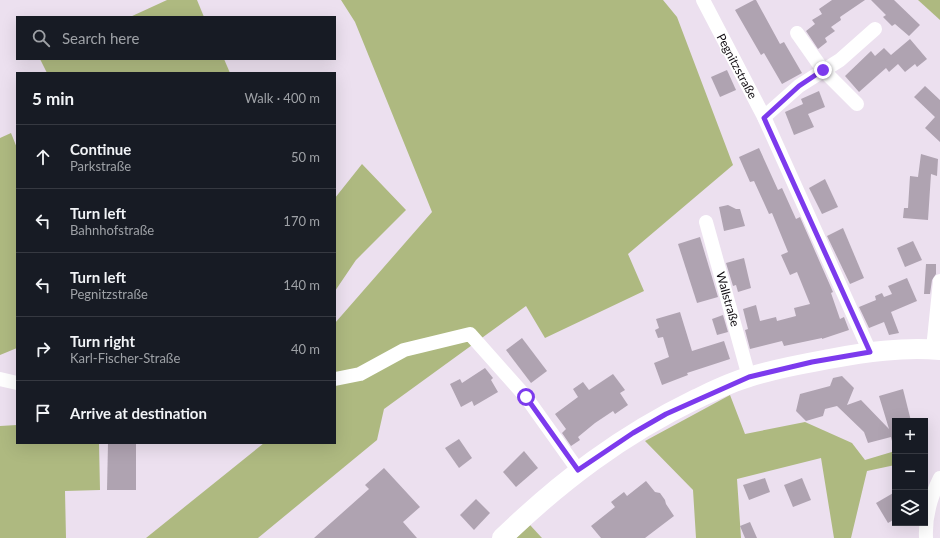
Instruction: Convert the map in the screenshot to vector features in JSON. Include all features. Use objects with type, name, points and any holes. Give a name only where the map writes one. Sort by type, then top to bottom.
[{"type":"main road","points":[[502,538],[578,470],[633,433],[666,414],[749,377],[812,362],[870,352],[897,349],[936,350]]},
{"type":"street","name":"Pegnitzstraße","points":[[703,1],[764,118],[870,352]]},
{"type":"street","points":[[764,118],[799,86],[840,60],[875,29]]},
{"type":"street","points":[[796,33],[823,70],[857,104]]},
{"type":"street","name":"Wallstraße","points":[[706,222],[749,377]]},
{"type":"street","points":[[936,350],[940,281]]},
{"type":"street","points":[[336,379],[360,374],[404,350],[470,334],[526,397],[578,470]]},
{"type":"street","points":[[0,379],[16,383]]},
{"type":"street","points":[[926,538],[925,531],[940,478]]},
{"type":"green space","points":[[167,0],[197,0],[204,16],[132,16]]},
{"type":"green space","points":[[341,0],[663,0],[677,17],[733,165],[628,254],[644,291],[545,338],[526,306],[384,409],[377,440],[258,538],[146,538],[263,444],[336,444],[336,322],[432,212],[355,22]]},
{"type":"green space","points":[[918,0],[940,0],[940,20]]},
{"type":"green space","points":[[40,60],[224,60],[230,72],[46,72]]},
{"type":"green space","points":[[11,133],[16,146],[16,348],[0,355],[0,138]]},
{"type":"green space","points":[[362,164],[406,210],[356,260],[336,290],[336,197]]},
{"type":"green space","points":[[730,395],[745,434],[805,422],[852,443],[865,460],[892,452],[892,466],[867,471],[851,538],[834,538],[821,458],[737,479],[741,538],[696,538],[693,490],[645,441]]},
{"type":"green space","points":[[16,425],[16,444],[99,444],[100,490],[65,491],[66,538],[0,538],[0,426]]},
{"type":"green space","points":[[530,525],[542,538],[516,538]]},
{"type":"building","points":[[756,0],[780,44],[784,42],[802,73],[782,84],[764,53],[761,55],[735,10]]},
{"type":"building","points":[[832,0],[865,0],[840,17],[841,20],[831,27],[835,31],[825,38],[827,42],[818,49],[806,31],[815,24],[812,20],[822,14],[819,9]]},
{"type":"building","points":[[871,0],[894,0],[920,25],[909,36],[895,24],[892,26],[883,17],[886,15]]},
{"type":"building","points":[[910,39],[927,59],[917,67],[915,64],[905,72],[898,64],[889,72],[886,68],[859,92],[845,76],[871,51],[875,56],[884,48],[891,55]]},
{"type":"building","points":[[727,70],[736,90],[720,97],[711,77]]},
{"type":"building","points":[[925,86],[940,100],[940,142],[925,128],[935,117],[914,97]]},
{"type":"building","points":[[819,91],[825,107],[808,114],[814,127],[794,135],[785,112],[803,104],[801,99]]},
{"type":"building","points":[[759,148],[778,190],[782,188],[796,219],[800,217],[833,292],[831,293],[840,319],[844,317],[849,330],[822,339],[784,346],[782,341],[750,349],[745,330],[748,329],[743,309],[756,305],[760,321],[776,317],[777,321],[796,316],[794,308],[810,304],[797,272],[790,275],[781,255],[788,252],[772,213],[769,214],[754,181],[750,182],[739,157]]},
{"type":"building","points":[[921,154],[938,159],[937,176],[931,174],[928,220],[903,218],[904,208],[908,208],[910,176],[918,177]]},
{"type":"building","points":[[825,179],[838,207],[822,214],[809,188]]},
{"type":"building","points":[[728,205],[736,209],[740,209],[745,226],[724,231],[719,207]]},
{"type":"building","points":[[843,228],[864,278],[850,284],[827,236]]},
{"type":"building","points":[[700,237],[718,297],[697,303],[678,244]]},
{"type":"building","points":[[913,241],[922,260],[905,267],[897,248]]},
{"type":"building","points":[[744,258],[751,288],[738,292],[736,285],[733,286],[726,263]]},
{"type":"building","points":[[926,264],[936,264],[936,274],[932,280],[930,294],[924,294]]},
{"type":"building","points":[[907,278],[917,301],[891,312],[899,333],[889,335],[884,322],[869,328],[859,307],[876,300],[875,296],[882,293],[884,297],[892,294],[888,286]]},
{"type":"building","points":[[680,312],[692,351],[724,341],[730,359],[687,373],[688,375],[662,385],[654,363],[669,357],[663,337],[658,338],[655,330],[659,328],[656,319]]},
{"type":"building","points":[[723,315],[728,332],[717,335],[712,319]]},
{"type":"building","points":[[522,338],[547,371],[531,383],[506,350]]},
{"type":"building","points":[[485,368],[493,378],[491,380],[498,392],[474,406],[472,401],[461,407],[450,384],[460,379],[462,383]]},
{"type":"building","points":[[613,374],[625,390],[620,393],[628,405],[615,414],[613,411],[595,423],[578,437],[580,440],[571,446],[562,433],[566,429],[555,414],[578,397],[573,389],[583,382],[589,390]]},
{"type":"building","points":[[842,376],[854,388],[847,405],[861,400],[889,429],[879,396],[903,389],[910,418],[892,418],[892,441],[891,437],[868,443],[864,432],[837,406],[825,409],[823,416],[806,421],[796,411],[800,394],[830,386],[833,378]]},
{"type":"building","points":[[459,439],[472,458],[459,468],[445,448]]},
{"type":"building","points":[[108,444],[136,444],[136,490],[107,490]]},
{"type":"building","points":[[524,451],[538,468],[516,487],[503,472]]},
{"type":"building","points":[[384,468],[420,507],[403,522],[417,538],[314,538],[369,489],[365,485]]},
{"type":"building","points":[[765,478],[770,492],[749,500],[743,485]]},
{"type":"building","points":[[802,478],[811,500],[793,507],[784,485]]},
{"type":"building","points":[[646,481],[655,492],[660,493],[674,516],[645,538],[601,538],[591,526],[615,507],[611,502],[624,492],[627,496]]},
{"type":"building","points":[[892,494],[892,521],[888,523],[876,503]]},
{"type":"building","points":[[476,499],[490,513],[474,530],[460,515]]},
{"type":"building","points":[[750,522],[757,538],[745,538],[740,526]]},
{"type":"route","points":[[526,397],[578,470],[633,433],[666,414],[707,394],[749,377],[812,362],[870,352],[764,118],[799,86],[823,70]]}]
